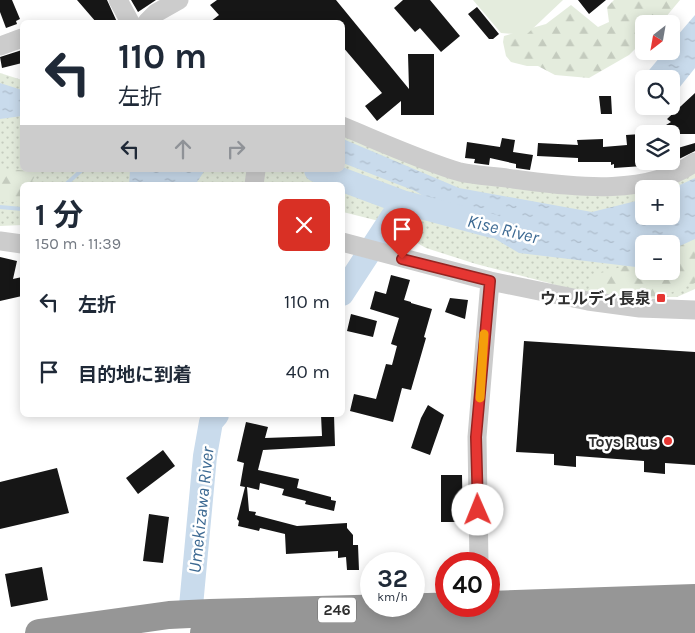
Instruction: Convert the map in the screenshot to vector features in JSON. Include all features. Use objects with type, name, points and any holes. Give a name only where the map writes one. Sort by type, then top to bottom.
[{"type":"highway","name":"246","points":[[500,612],[695,598]]},
{"type":"highway","name":"246","points":[[218,629],[435,609]]},
{"type":"highway","name":"246","points":[[500,613],[695,619]]},
{"type":"highway","name":"246","points":[[39,633],[169,616],[218,629],[435,616]]},
{"type":"street","points":[[118,0],[129,20]]},
{"type":"street","points":[[149,20],[156,13],[179,0]]},
{"type":"street","points":[[0,46],[20,39]]},
{"type":"street","points":[[345,127],[462,172],[572,186],[630,185],[682,172],[695,162]]},
{"type":"street","points":[[0,241],[20,244]]},
{"type":"street","points":[[351,244],[490,281],[588,301],[640,308],[695,310]]},
{"type":"street","points":[[480,552],[476,437],[490,281]]},
{"type":"green space","points":[[473,0],[563,0],[526,35],[501,33]]},
{"type":"green space","points":[[614,0],[680,0],[668,15],[635,15],[635,49],[629,55],[589,78],[555,75],[538,66],[527,66],[511,62],[506,56],[503,42],[504,36],[546,24],[571,5],[598,27],[609,22],[607,7]]},
{"type":"green space","points":[[0,73],[20,79],[20,172],[345,172],[345,131],[433,167],[616,195],[635,188],[635,225],[680,225],[680,180],[654,180],[695,164],[695,289],[677,297],[593,297],[549,283],[476,264],[426,248],[379,221],[345,212],[345,182],[20,182],[20,225],[0,226]]},
{"type":"green space","points":[[0,168],[20,170],[20,172],[37,172],[32,182],[20,182],[20,201],[0,202]]},
{"type":"green space","points":[[695,238],[695,283],[655,299],[589,288],[591,276],[635,263],[635,280],[680,280],[680,246]]},
{"type":"water","points":[[695,15],[695,68],[680,87],[680,70],[649,70],[658,60],[680,60],[680,32]]},
{"type":"water","points":[[0,83],[20,89],[20,116],[0,119]]},
{"type":"water","points":[[345,140],[459,188],[592,212],[635,201],[635,225],[680,225],[680,185],[695,178],[695,239],[680,246],[680,235],[635,235],[635,267],[519,253],[415,191],[345,164]]},
{"type":"water","points":[[130,172],[204,172],[197,182],[129,182]]},
{"type":"building","points":[[0,0],[12,0],[20,19],[16,21],[17,24],[6,28],[0,12]]},
{"type":"building","points":[[77,0],[107,0],[116,20],[94,20]]},
{"type":"building","points":[[131,0],[156,0],[138,12]]},
{"type":"building","points":[[217,0],[336,0],[409,89],[408,54],[434,54],[434,115],[401,115],[401,101],[377,121],[365,106],[382,93],[345,50],[345,20],[213,20],[219,15],[210,5]]},
{"type":"building","points":[[403,0],[430,0],[460,36],[441,52],[420,28],[415,32],[394,8]]},
{"type":"building","points":[[578,0],[606,0],[589,14]]},
{"type":"building","points":[[477,7],[499,34],[493,39],[489,39],[468,14]]},
{"type":"building","points":[[20,51],[20,64],[2,68],[0,57]]},
{"type":"building","points":[[695,93],[695,134],[680,134],[680,125],[666,125],[671,122],[667,119],[671,115],[680,115],[680,107]]},
{"type":"building","points":[[599,96],[611,96],[612,114],[601,114]]},
{"type":"building","points":[[635,134],[635,167],[614,168],[614,164],[611,165],[611,162],[578,162],[578,158],[537,156],[538,143],[578,145],[577,140],[603,139],[603,147],[627,145],[626,135]]},
{"type":"building","points":[[502,138],[515,140],[513,152],[533,155],[530,170],[516,168],[516,164],[490,158],[489,165],[474,163],[475,159],[465,158],[467,142],[500,147]]},
{"type":"building","points":[[695,143],[695,151],[680,158],[680,147]]},
{"type":"building","points":[[0,257],[17,261],[13,279],[20,277],[20,296],[0,301]]},
{"type":"building","points":[[391,275],[410,280],[404,300],[432,309],[411,390],[402,388],[393,422],[350,411],[354,394],[376,399],[386,364],[392,365],[397,346],[391,344],[399,318],[370,309],[375,291],[386,294]]},
{"type":"building","points":[[450,298],[468,300],[465,319],[445,312]]},
{"type":"building","points":[[351,314],[377,321],[373,337],[347,331]]},
{"type":"building","points":[[524,341],[695,352],[695,465],[665,463],[665,474],[644,472],[644,461],[576,456],[576,467],[554,465],[554,454],[516,452]]},
{"type":"building","points":[[428,405],[444,415],[430,455],[411,448],[421,418]]},
{"type":"building","points":[[321,417],[334,417],[335,446],[263,450],[258,470],[299,479],[297,488],[331,497],[331,500],[336,501],[334,511],[305,504],[306,501],[282,495],[284,489],[260,483],[259,490],[247,487],[249,511],[256,512],[255,515],[297,526],[347,523],[347,528],[353,535],[353,545],[358,545],[359,570],[347,570],[346,557],[338,558],[338,551],[286,554],[285,534],[260,528],[259,531],[238,526],[239,521],[237,519],[245,487],[240,486],[244,463],[237,461],[246,422],[268,427],[265,438],[322,436]]},
{"type":"building","points":[[163,450],[175,466],[138,494],[126,478]]},
{"type":"building","points":[[57,468],[69,513],[0,529],[0,482]]},
{"type":"building","points":[[441,475],[462,475],[463,522],[441,522]]},
{"type":"building","points":[[149,514],[169,517],[163,563],[143,561]]},
{"type":"building","points":[[42,567],[48,600],[11,607],[5,574]]},
{"type":"waterway","points":[[68,182],[80,172]]},
{"type":"waterway","name":"Kise River","points":[[321,172],[402,202],[492,226]]},
{"type":"waterway","name":"Umekizawa River","points":[[345,289],[402,202]]},
{"type":"waterway","points":[[0,207],[20,209]]},
{"type":"waterway","name":"Umekizawa River","points":[[191,606],[205,456],[211,422],[215,417]]},
{"type":"slow traffic","points":[[480,398],[484,334]]},
{"type":"place","name":"ウェルディ長泉","points":[[661,298]]},
{"type":"place","name":"Toys R us","points":[[668,441]]},
{"type":"route","points":[[402,259],[490,281],[476,437],[478,510]]}]
